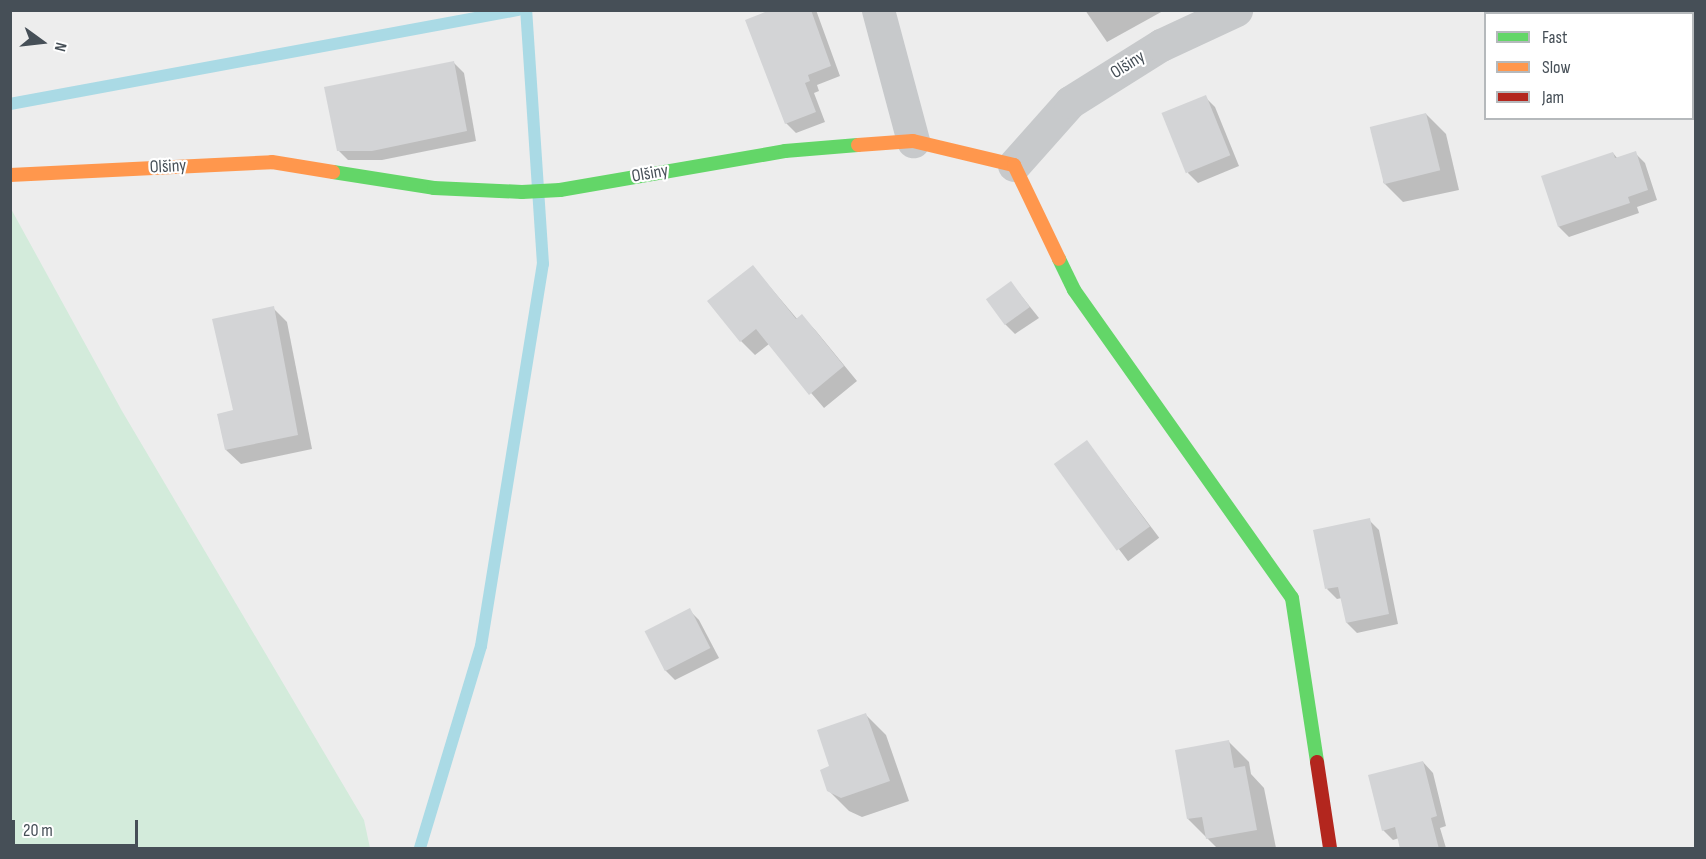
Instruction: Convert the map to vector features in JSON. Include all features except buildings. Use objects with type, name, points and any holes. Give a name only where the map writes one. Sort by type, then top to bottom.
[{"type":"street","points":[[878,10],[913,141]]},
{"type":"street","name":"Olšiny","points":[[10,175],[272,162],[435,188],[522,192],[560,190],[785,151],[913,141],[955,154],[1014,165],[1070,102],[1161,45],[1236,10]]},
{"type":"street","points":[[1014,165],[1074,290],[1292,598],[1330,849]]},
{"type":"green space","points":[[10,207],[122,411],[364,820],[370,848],[11,848]]},
{"type":"waterway","points":[[10,104],[518,10]]},
{"type":"waterway","points":[[420,848],[481,646],[543,264],[526,10]]},
{"type":"traffic: fast","points":[[333,172],[434,188],[522,192],[560,190],[785,151],[858,145]]},
{"type":"traffic: fast","points":[[1059,259],[1074,290],[1292,598],[1317,762]]},
{"type":"traffic: slow","points":[[858,145],[913,141],[1014,165],[1059,259]]},
{"type":"traffic: slow","points":[[10,175],[272,162],[333,172]]},
{"type":"traffic: jam","points":[[1317,762],[1330,848]]}]
